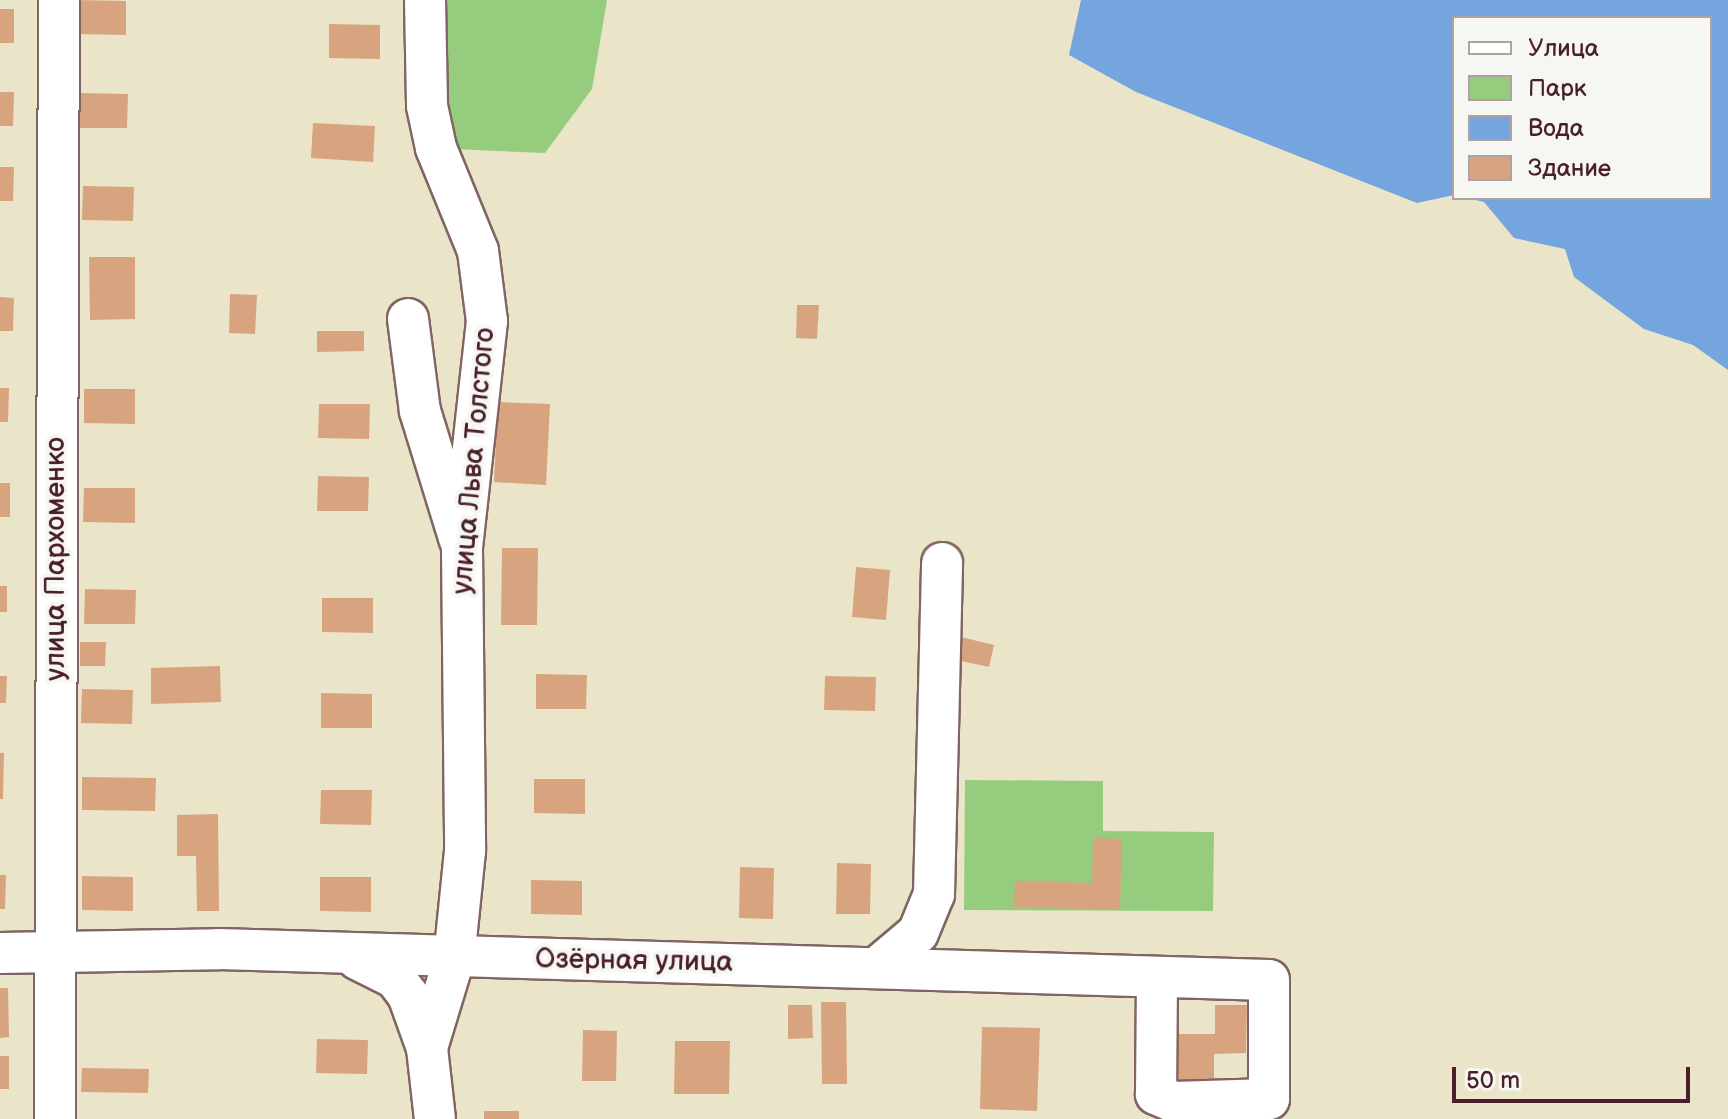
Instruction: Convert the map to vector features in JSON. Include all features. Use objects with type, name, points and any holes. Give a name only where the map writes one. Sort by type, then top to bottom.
[{"type":"street","name":"улица Пархоменко","points":[[55,1119],[59,0]]},
{"type":"street","name":"улица Льва Толстого","points":[[425,0],[433,134],[478,251],[487,321],[462,549],[465,851],[454,959],[427,1048],[435,1119]]},
{"type":"street","points":[[408,319],[420,411],[462,549]]},
{"type":"street","points":[[881,964],[918,933],[934,894],[942,563]]},
{"type":"street","name":"Озёрная улица","points":[[0,953],[54,951],[881,964],[972,975],[1157,978],[1269,980],[1269,1099],[1174,1102],[1156,1094],[1157,978]]},
{"type":"street","points":[[345,956],[395,978],[418,1015],[427,1048]]},
{"type":"green space","points":[[446,0],[607,0],[592,89],[545,153],[452,149],[433,66]]},
{"type":"green space","points":[[965,780],[1103,781],[1103,831],[1214,832],[1213,911],[964,910]]},
{"type":"water","points":[[1081,0],[1728,0],[1728,370],[1693,345],[1644,329],[1574,277],[1565,249],[1514,238],[1484,202],[1476,200],[1712,200],[1712,16],[1452,16],[1452,195],[1417,203],[1136,92],[1069,55]]},
{"type":"building","points":[[76,0],[126,1],[126,35],[75,34]]},
{"type":"building","points":[[0,9],[14,9],[14,43],[0,43]]},
{"type":"building","points":[[329,24],[380,25],[380,59],[329,58]]},
{"type":"building","points":[[0,92],[14,92],[13,126],[0,126]]},
{"type":"building","points":[[77,93],[128,94],[127,128],[77,128]]},
{"type":"building","points":[[313,123],[375,126],[373,162],[311,158]]},
{"type":"building","points":[[0,167],[14,167],[13,201],[0,201]]},
{"type":"building","points":[[83,186],[134,187],[133,221],[82,220]]},
{"type":"building","points":[[89,257],[135,257],[135,319],[90,320]]},
{"type":"building","points":[[230,294],[257,295],[255,334],[229,333]]},
{"type":"building","points":[[0,297],[14,298],[13,331],[0,331]]},
{"type":"building","points":[[797,305],[819,305],[817,339],[796,338]]},
{"type":"building","points":[[317,331],[364,331],[364,351],[317,352]]},
{"type":"building","points":[[0,388],[9,388],[8,422],[0,422]]},
{"type":"building","points":[[84,389],[135,389],[135,424],[84,423]]},
{"type":"building","points":[[498,402],[550,404],[546,485],[494,482]]},
{"type":"building","points":[[319,404],[370,404],[369,439],[318,438]]},
{"type":"building","points":[[318,476],[369,477],[368,511],[317,511]]},
{"type":"building","points":[[0,483],[10,483],[10,517],[0,517]]},
{"type":"building","points":[[84,488],[135,488],[135,523],[83,522]]},
{"type":"building","points":[[502,548],[538,548],[537,625],[501,625]]},
{"type":"building","points":[[856,567],[890,570],[886,620],[852,617]]},
{"type":"building","points":[[0,586],[7,586],[7,612],[0,612]]},
{"type":"building","points":[[85,589],[136,590],[135,624],[84,624]]},
{"type":"building","points":[[322,598],[373,598],[373,633],[322,632]]},
{"type":"building","points":[[957,636],[994,645],[989,667],[952,659]]},
{"type":"building","points":[[80,642],[106,642],[105,666],[80,666]]},
{"type":"building","points":[[220,666],[221,702],[151,704],[151,668]]},
{"type":"building","points":[[536,674],[587,675],[586,709],[536,709]]},
{"type":"building","points":[[0,676],[7,676],[6,703],[0,703]]},
{"type":"building","points":[[825,676],[876,677],[875,711],[824,710]]},
{"type":"building","points":[[82,689],[133,690],[132,724],[81,723]]},
{"type":"building","points":[[321,693],[372,694],[372,728],[321,728]]},
{"type":"building","points":[[0,753],[4,753],[3,799],[0,799]]},
{"type":"building","points":[[82,777],[156,778],[155,811],[82,810]]},
{"type":"building","points":[[534,779],[585,779],[585,814],[534,813]]},
{"type":"building","points":[[321,790],[372,790],[371,825],[320,824]]},
{"type":"building","points":[[218,814],[219,911],[197,911],[196,856],[177,856],[177,815]]},
{"type":"building","points":[[1093,838],[1122,839],[1120,910],[1014,907],[1015,881],[1092,883]]},
{"type":"building","points":[[837,863],[871,864],[870,914],[836,914]]},
{"type":"building","points":[[740,867],[774,868],[773,919],[739,918]]},
{"type":"building","points":[[0,875],[6,875],[5,909],[0,909]]},
{"type":"building","points":[[82,876],[133,877],[133,911],[82,910]]},
{"type":"building","points":[[320,877],[371,877],[371,912],[320,911]]},
{"type":"building","points":[[531,880],[582,881],[582,915],[531,914]]},
{"type":"building","points":[[0,988],[8,988],[9,1037],[0,1038]]},
{"type":"building","points":[[821,1002],[846,1002],[847,1084],[822,1084]]},
{"type":"building","points":[[788,1005],[812,1005],[813,1038],[788,1039]]},
{"type":"building","points":[[1215,1005],[1247,1005],[1246,1053],[1214,1054],[1214,1083],[1161,1083],[1161,1034],[1215,1034]]},
{"type":"building","points":[[982,1027],[1040,1028],[1037,1111],[980,1109]]},
{"type":"building","points":[[583,1030],[617,1031],[616,1081],[582,1081]]},
{"type":"building","points":[[317,1039],[368,1040],[367,1074],[316,1073]]},
{"type":"building","points":[[675,1041],[730,1041],[729,1094],[674,1094]]},
{"type":"building","points":[[0,1056],[9,1056],[9,1089],[0,1089]]},
{"type":"building","points":[[82,1068],[149,1069],[148,1093],[81,1092]]},
{"type":"building","points":[[484,1111],[519,1111],[519,1119],[484,1119]]}]
